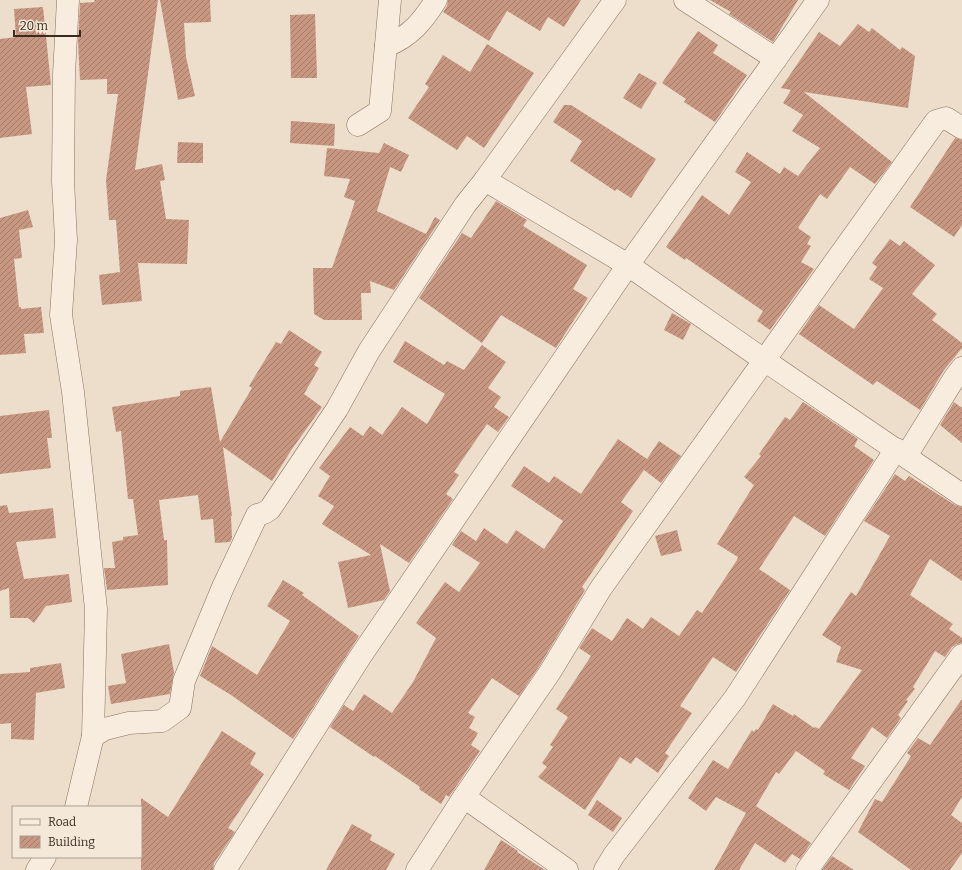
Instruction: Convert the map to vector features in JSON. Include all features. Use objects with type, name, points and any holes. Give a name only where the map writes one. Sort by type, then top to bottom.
[{"type":"street","points":[[68,0],[64,74],[63,174],[66,240],[62,315],[73,392],[96,609],[93,736],[76,806]]},
{"type":"street","points":[[358,125],[380,110],[390,0]]},
{"type":"street","points":[[386,46],[397,42],[409,34],[425,18],[436,0]]},
{"type":"street","points":[[93,736],[105,729],[129,723],[162,721],[180,708],[184,681],[223,587],[257,515],[270,509],[295,473],[306,454],[337,409],[369,351],[465,205],[486,180],[614,0]]},
{"type":"street","points":[[685,0],[776,59]]},
{"type":"street","points":[[225,870],[360,657],[628,265],[818,0]]},
{"type":"street","points":[[417,870],[464,797],[550,672],[601,588],[936,121],[946,118],[962,128]]},
{"type":"street","points":[[486,180],[628,265],[962,495]]},
{"type":"street","points":[[605,870],[614,855],[735,698],[901,452],[962,368]]},
{"type":"street","points":[[807,870],[962,655]]},
{"type":"street","points":[[464,797],[567,870]]},
{"type":"street","points":[[37,870],[45,858]]},
{"type":"building","points":[[94,0],[158,0],[135,170],[162,164],[165,180],[160,181],[166,219],[189,220],[187,264],[138,263],[142,301],[102,305],[99,275],[120,272],[116,220],[109,220],[106,180],[118,94],[107,94],[107,79],[80,80],[78,42],[80,3],[95,2]]},
{"type":"building","points":[[160,0],[210,0],[211,22],[184,23],[186,57],[195,96],[178,100]]},
{"type":"building","points":[[448,0],[581,0],[564,27],[548,17],[540,31],[507,11],[489,41],[443,12],[447,6]]},
{"type":"building","points":[[710,0],[798,0],[773,42],[729,14],[731,12]]},
{"type":"building","points":[[43,7],[51,85],[26,87],[32,134],[0,138],[0,39],[16,37],[14,9]]},
{"type":"building","points":[[315,14],[317,78],[291,78],[290,15]]},
{"type":"building","points":[[858,24],[869,32],[872,28],[900,50],[902,47],[915,56],[908,108],[804,92],[892,162],[875,184],[850,167],[827,199],[820,194],[798,228],[811,237],[807,244],[811,246],[801,262],[814,269],[770,330],[757,321],[763,311],[686,258],[685,260],[666,247],[702,195],[729,215],[751,182],[735,172],[747,152],[780,174],[784,167],[798,176],[820,148],[792,131],[803,115],[783,103],[791,90],[781,88],[819,32],[840,46]]},
{"type":"building","points":[[698,31],[718,45],[713,53],[747,75],[715,122],[684,102],[686,99],[662,83]]},
{"type":"building","points":[[487,44],[534,73],[484,148],[467,136],[457,150],[408,118],[429,87],[425,84],[443,55],[470,72]]},
{"type":"building","points":[[639,73],[657,83],[641,109],[623,98]]},
{"type":"building","points":[[564,105],[571,105],[656,159],[631,198],[617,189],[615,191],[570,161],[582,141],[553,122]]},
{"type":"building","points":[[291,121],[335,124],[334,146],[290,143]]},
{"type":"building","points":[[955,138],[962,140],[962,225],[954,237],[910,207]]},
{"type":"building","points":[[178,142],[203,143],[203,163],[177,163]]},
{"type":"building","points":[[384,143],[409,155],[401,172],[390,167],[377,211],[426,234],[435,217],[440,220],[394,290],[370,281],[371,293],[361,293],[362,320],[324,320],[314,314],[313,268],[332,268],[355,201],[344,197],[350,179],[324,176],[327,148],[379,153]]},
{"type":"building","points":[[496,201],[527,220],[523,226],[587,265],[573,289],[588,298],[556,348],[501,315],[482,343],[419,298],[462,233],[471,238]]},
{"type":"building","points":[[28,210],[33,227],[19,230],[22,258],[14,259],[19,307],[21,307],[21,309],[41,307],[44,333],[24,334],[26,353],[0,355],[0,218]]},
{"type":"building","points":[[890,239],[900,246],[904,241],[935,265],[912,294],[937,314],[932,320],[962,343],[962,348],[944,370],[920,410],[877,381],[873,385],[799,334],[819,305],[854,329],[883,288],[869,279],[877,267],[872,263]]},
{"type":"building","points":[[672,313],[691,324],[683,340],[664,330]]},
{"type":"building","points":[[289,330],[322,352],[314,365],[319,368],[304,394],[322,407],[292,449],[272,481],[223,447],[232,516],[232,538],[230,542],[215,543],[213,519],[201,520],[198,495],[159,500],[164,540],[167,540],[168,585],[107,590],[104,568],[115,568],[112,542],[123,540],[123,537],[138,535],[133,499],[128,499],[121,431],[116,432],[112,407],[180,396],[180,391],[211,387],[220,442],[252,388],[249,386],[276,342],[281,344]]},
{"type":"building","points":[[405,341],[444,365],[447,361],[464,370],[482,345],[506,362],[488,388],[501,397],[494,407],[509,417],[498,432],[487,424],[454,472],[459,475],[446,494],[453,499],[409,563],[380,544],[390,591],[384,600],[348,608],[338,562],[371,555],[322,524],[334,506],[318,496],[330,476],[319,468],[350,427],[363,436],[370,426],[382,435],[402,407],[427,424],[445,394],[393,362]]},
{"type":"building","points":[[803,402],[858,439],[854,446],[874,460],[825,536],[794,516],[759,569],[790,590],[736,672],[713,657],[680,706],[692,713],[665,753],[669,756],[658,773],[636,757],[631,764],[620,757],[585,810],[538,777],[547,767],[542,763],[553,747],[550,745],[568,717],[556,709],[591,656],[579,648],[592,628],[612,641],[627,618],[643,629],[651,617],[679,636],[697,610],[702,613],[738,557],[717,544],[754,485],[744,477],[761,456],[759,454],[785,417],[790,420]]},
{"type":"building","points":[[954,402],[962,408],[962,443],[940,425]]},
{"type":"building","points":[[49,410],[52,438],[47,438],[51,468],[0,474],[0,416]]},
{"type":"building","points":[[618,439],[647,459],[659,441],[681,456],[661,483],[644,470],[621,502],[633,511],[582,587],[585,590],[540,665],[519,696],[492,678],[468,713],[475,717],[469,728],[478,733],[471,745],[480,751],[449,797],[446,795],[441,804],[419,789],[420,787],[330,727],[344,705],[353,711],[364,694],[392,713],[413,682],[436,638],[416,623],[445,582],[459,592],[480,563],[452,545],[461,531],[476,541],[484,528],[507,544],[516,530],[544,549],[563,521],[511,486],[524,466],[549,483],[554,476],[581,494]]},
{"type":"building","points":[[895,474],[905,481],[909,476],[955,505],[962,507],[962,581],[930,559],[910,595],[953,624],[949,629],[962,638],[962,643],[952,647],[945,657],[935,651],[913,687],[915,689],[906,700],[908,701],[898,715],[901,718],[887,738],[872,727],[851,758],[865,766],[849,790],[823,774],[825,771],[796,751],[779,774],[776,772],[756,806],[811,843],[800,859],[792,854],[785,863],[755,843],[739,870],[714,870],[746,813],[716,797],[706,811],[688,798],[713,760],[728,769],[752,730],[754,732],[756,729],[758,730],[773,704],[793,716],[794,714],[814,728],[819,729],[862,670],[836,662],[841,647],[822,635],[851,592],[856,596],[890,536],[864,521]]},
{"type":"building","points":[[7,505],[9,513],[53,508],[56,538],[16,542],[24,579],[69,574],[72,602],[46,606],[34,623],[28,618],[10,618],[9,588],[0,591],[0,506]]},
{"type":"building","points":[[677,530],[682,551],[661,556],[655,536]]},
{"type":"building","points":[[283,580],[304,593],[302,595],[359,636],[293,739],[231,695],[200,676],[212,646],[257,675],[290,621],[267,606]]},
{"type":"building","points":[[169,644],[174,672],[170,694],[111,704],[108,686],[126,683],[121,654]]},
{"type":"building","points":[[61,663],[65,688],[36,693],[34,740],[11,739],[11,723],[0,724],[0,674],[30,672],[30,668]]},
{"type":"building","points":[[962,699],[962,797],[951,815],[962,823],[962,853],[950,870],[911,870],[858,832],[875,799],[882,802],[911,756],[907,753],[918,738],[930,745]]},
{"type":"building","points":[[222,731],[256,753],[250,764],[264,774],[228,828],[235,832],[214,863],[213,870],[141,870],[141,798],[168,817]]},
{"type":"building","points":[[597,800],[622,818],[613,832],[588,815]]},
{"type":"building","points":[[352,824],[372,835],[370,840],[395,854],[386,870],[326,870]]},
{"type":"building","points":[[501,840],[518,851],[517,852],[545,870],[484,870]]},
{"type":"building","points":[[832,856],[854,870],[822,870]]}]
